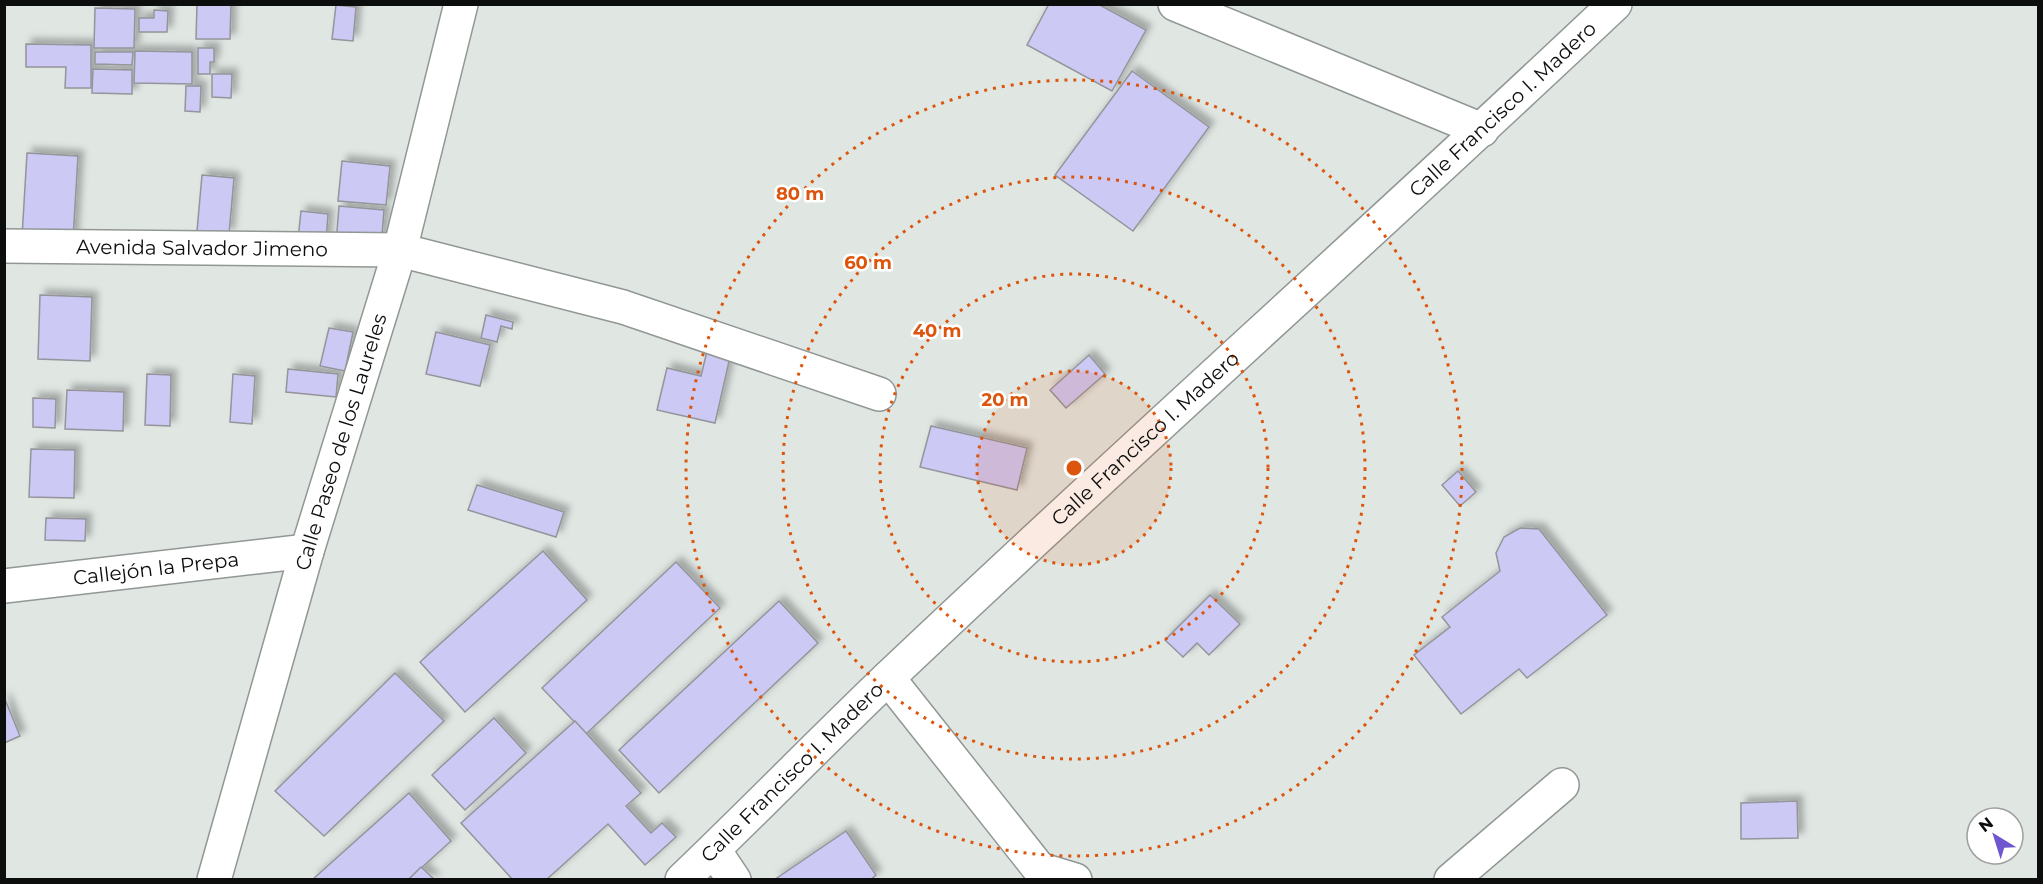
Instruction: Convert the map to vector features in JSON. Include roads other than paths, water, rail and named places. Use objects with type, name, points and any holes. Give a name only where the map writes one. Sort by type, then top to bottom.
[{"type":"street","points":[[1175,4],[1482,130]]},
{"type":"street","name":"Calle Francisco I. Madero","points":[[682,879],[888,678],[1271,320],[1482,130],[1615,4]]},
{"type":"street","name":"Calle Paseo de los Laureles","points":[[214,879],[307,551],[400,250],[458,8]]},
{"type":"street","name":"Avenida Salvador Jimeno","points":[[4,246],[400,250],[623,307],[879,394]]},
{"type":"street","name":"Callejón la Prepa","points":[[4,586],[307,551]]},
{"type":"street","points":[[888,678],[1045,875],[1075,879]]},
{"type":"street","points":[[1451,879],[1562,785]]},
{"type":"street","points":[[714,850],[734,879]]}]
